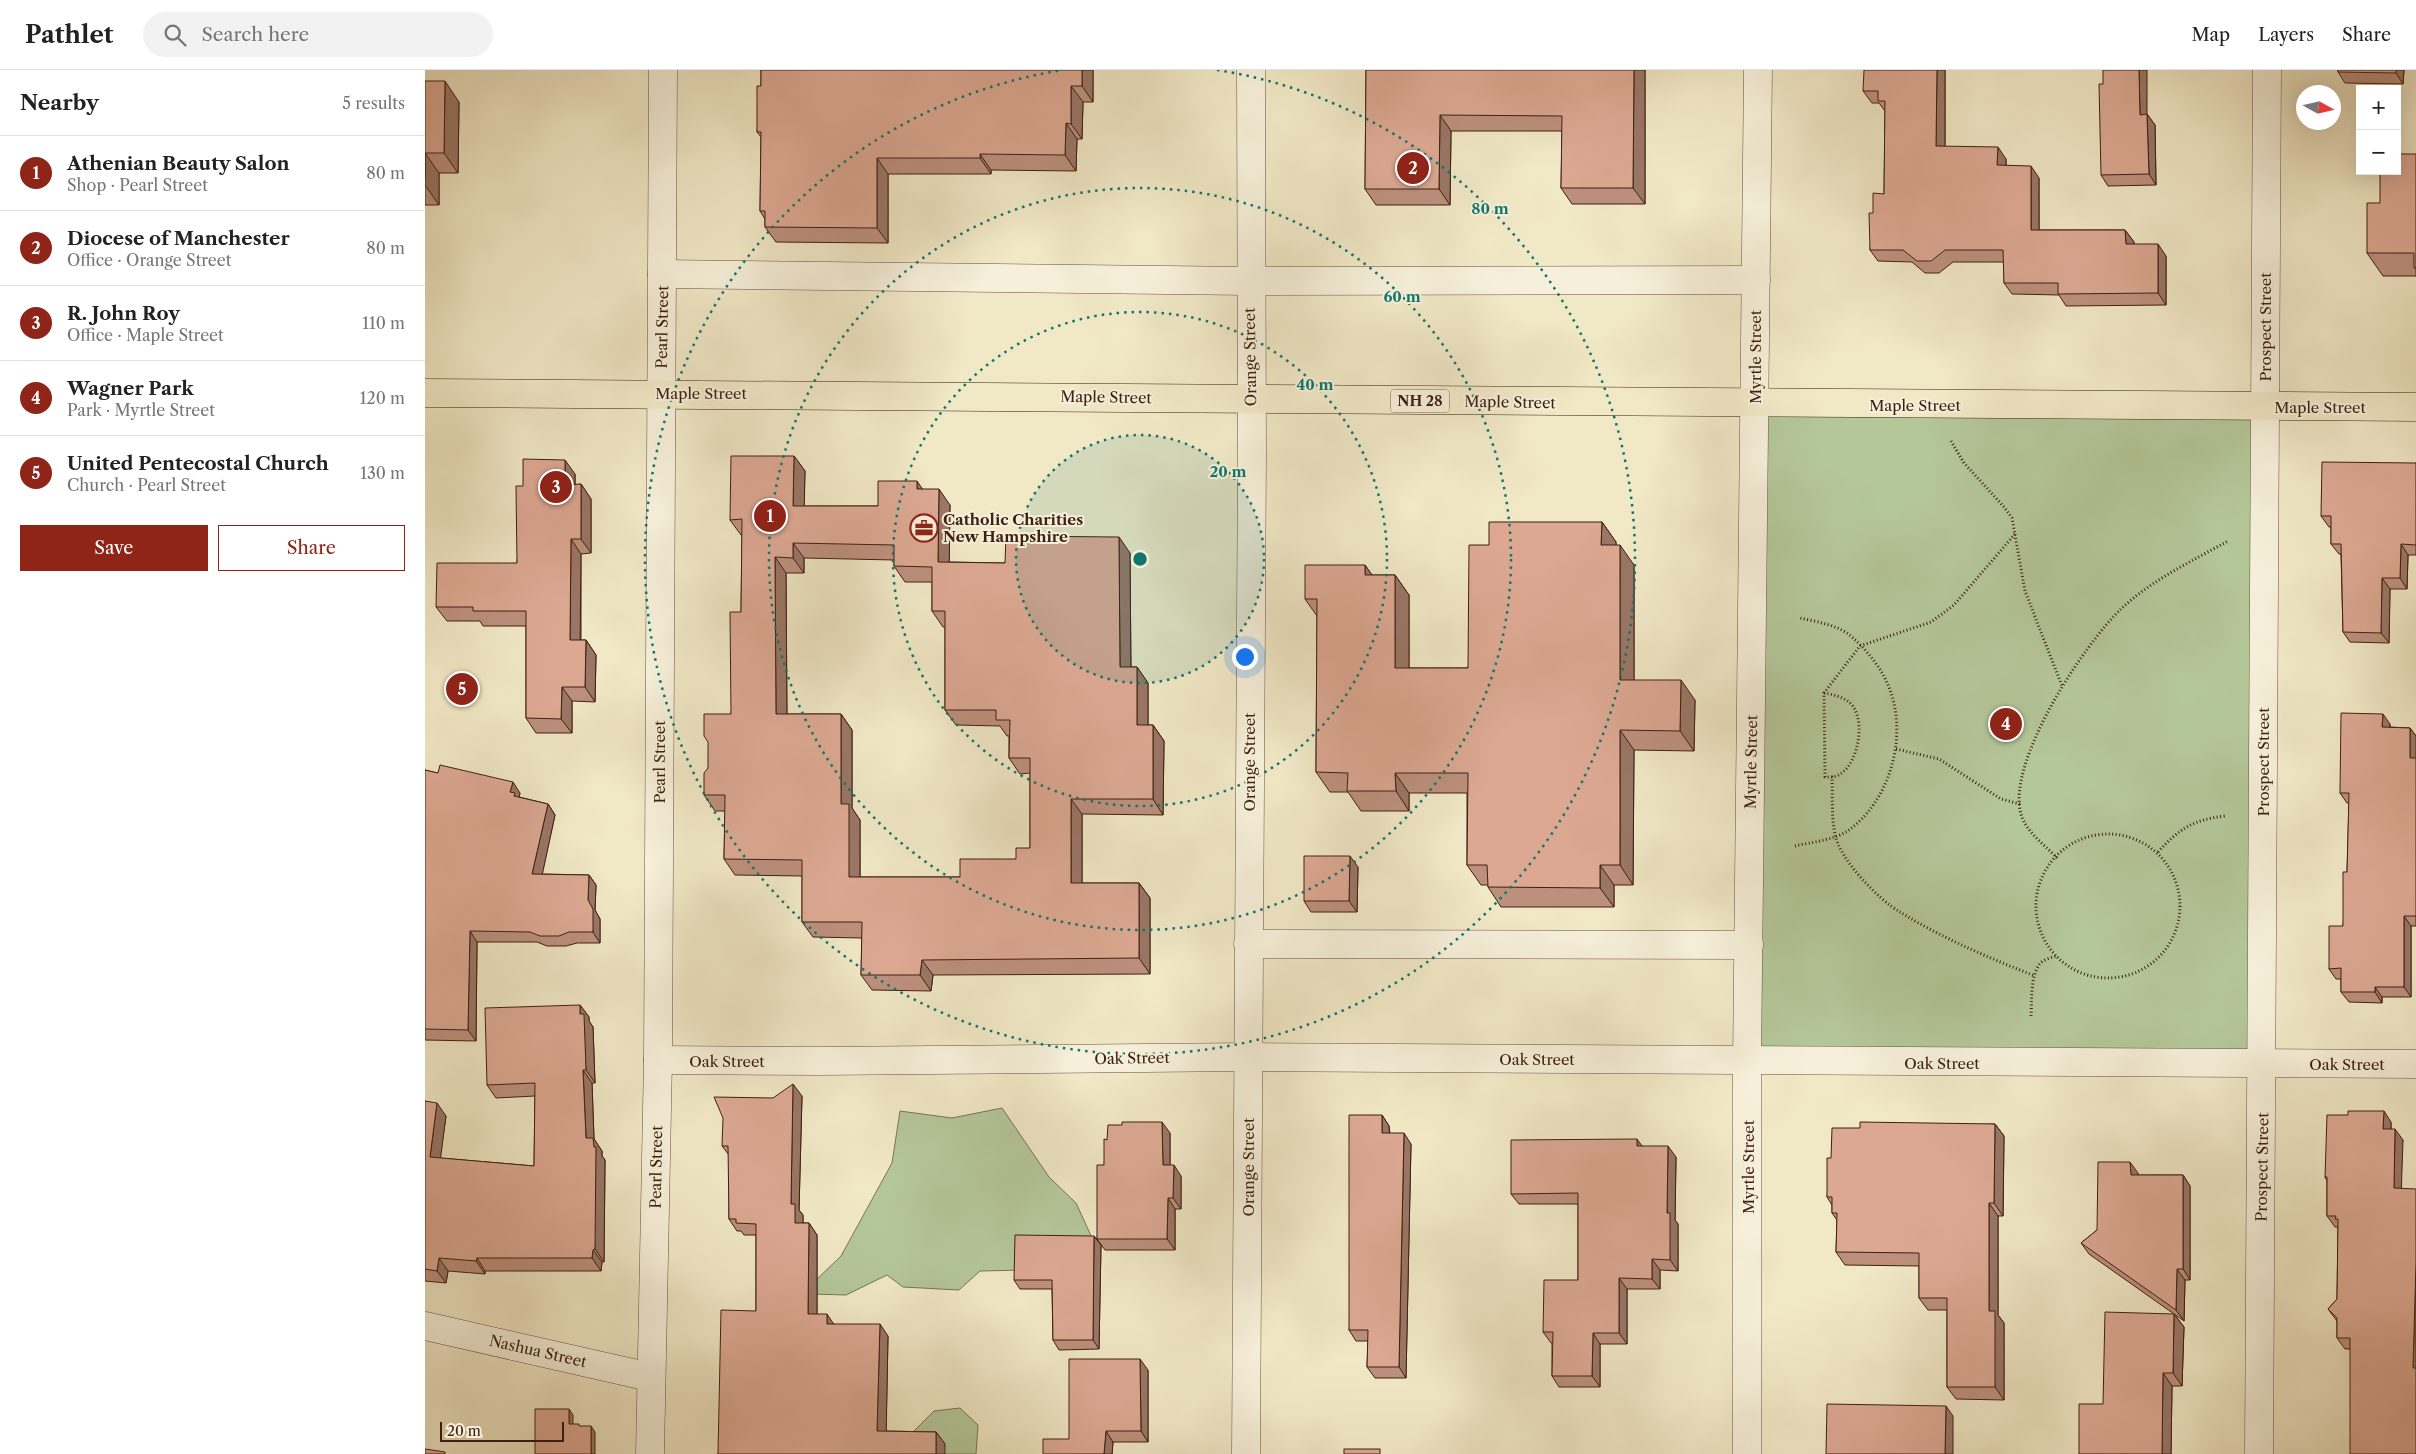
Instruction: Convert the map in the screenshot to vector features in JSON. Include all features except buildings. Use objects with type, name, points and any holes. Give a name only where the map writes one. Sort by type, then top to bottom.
[{"type":"main road","name":"Maple Street","points":[[425,393],[661,393],[1755,405],[2416,407]]},
{"type":"street","name":"Pearl Street","points":[[650,1454],[650,1377],[658,1060],[663,70]]},
{"type":"street","name":"Orange Street","points":[[1246,1454],[1251,70]]},
{"type":"street","name":"Myrtle Street","points":[[1747,1454],[1747,1061],[1758,70]]},
{"type":"street","name":"Prospect Street","points":[[2259,1454],[2263,1064],[2267,70]]},
{"type":"street","points":[[663,274],[1250,281],[1756,280]]},
{"type":"street","points":[[1248,944],[1749,945]]},
{"type":"street","name":"Oak Street","points":[[658,1060],[1248,1057],[2416,1064]]},
{"type":"street","name":"Nashua Street","points":[[425,1326],[650,1377]]},
{"type":"path","points":[[1951,441],[1964,463],[2012,518],[2025,591],[2062,686]]},
{"type":"path","points":[[1824,693],[1842,697],[1855,709],[1859,730],[1855,753],[1848,769],[1839,776],[1832,777],[1825,777],[1824,693],[1860,646],[1931,622],[1954,605],[2015,534]]},
{"type":"path","points":[[2057,858],[2031,832],[2021,815],[2020,804],[2021,783],[2047,710],[2084,652],[2122,608],[2159,580],[2228,541]]},
{"type":"path","points":[[1795,846],[1848,831],[1871,812],[1889,776],[1896,749],[1892,694],[1880,669],[1853,637],[1844,632],[1800,618]]},
{"type":"path","points":[[1896,749],[1939,759],[2001,799],[2020,804]]},
{"type":"path","points":[[1832,777],[1835,836],[1846,861],[1864,880],[1897,911],[1999,962],[2035,976]]},
{"type":"path","points":[[2158,852],[2175,834],[2191,824],[2205,818],[2225,816]]},
{"type":"path","points":[[2115,833],[2138,838],[2153,846],[2172,869],[2178,886],[2180,901],[2173,934],[2164,951],[2150,966],[2124,976],[2093,976],[2078,972],[2056,956],[2042,936],[2035,908],[2036,894],[2044,877],[2057,858],[2081,840],[2097,834],[2115,833]]},
{"type":"path","points":[[2031,1016],[2035,976],[2038,966],[2056,956]]},
{"type":"green space","points":[[1755,405],[2266,408],[2263,1064],[1747,1061]]},
{"type":"green space","points":[[1002,1108],[1049,1177],[1076,1203],[1093,1240],[1072,1269],[980,1271],[959,1290],[903,1287],[887,1275],[846,1295],[810,1294],[812,1284],[841,1256],[892,1163],[900,1111],[952,1118]]},
{"type":"green space","points":[[960,1408],[978,1425],[976,1454],[910,1454],[911,1434],[934,1411]]},
{"type":"place","name":"Diocese of Manchester","points":[[1413,168]]},
{"type":"place","name":"R. John Roy","points":[[556,487]]},
{"type":"place","name":"Athenian Beauty Salon","points":[[770,516]]},
{"type":"place","name":"Catholic Charities New Hampshire","points":[[924,528]]},
{"type":"place","name":"United Pentecostal Church","points":[[462,689]]},
{"type":"place","name":"Wagner Park","points":[[2006,724]]}]
